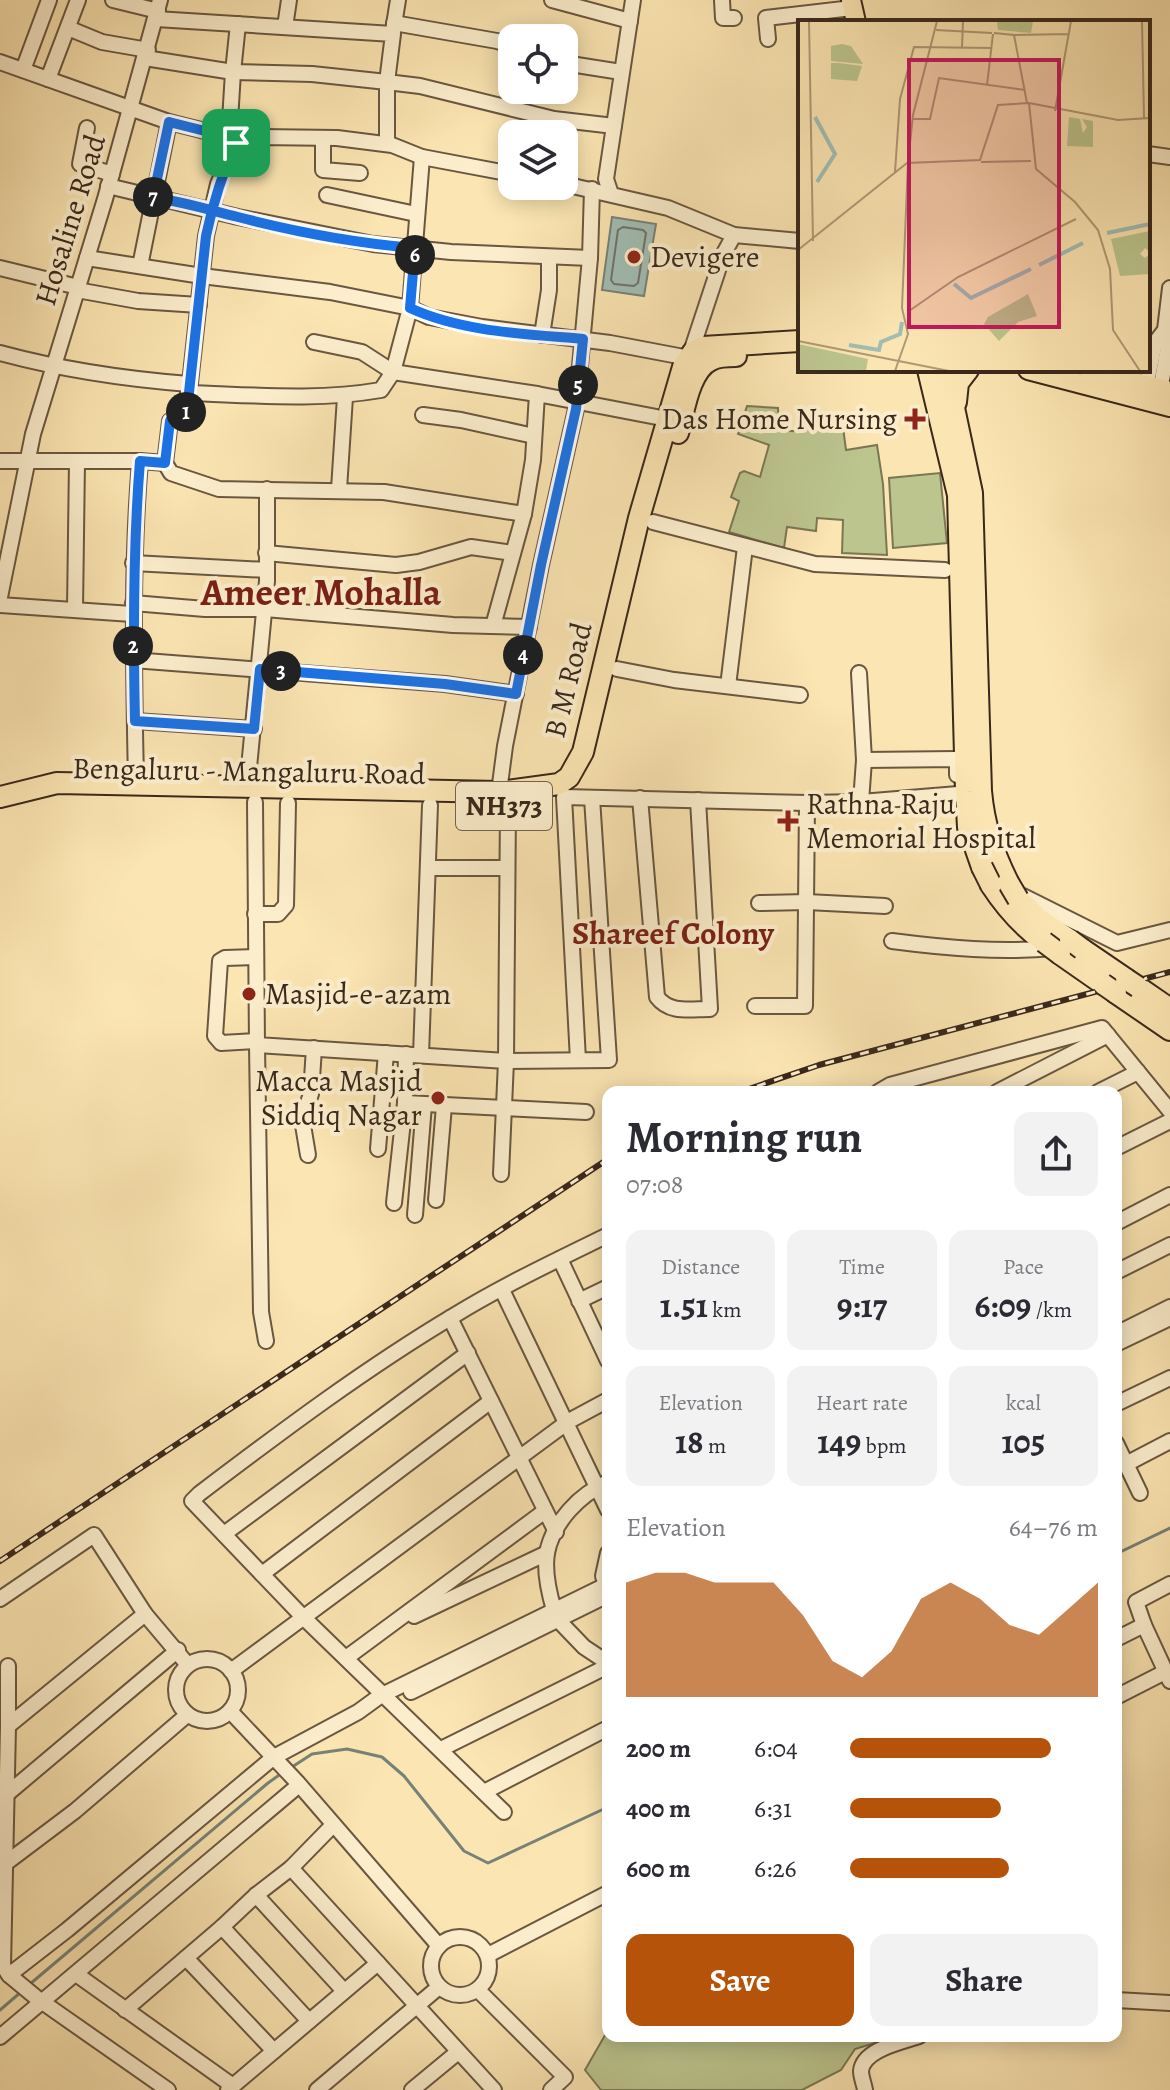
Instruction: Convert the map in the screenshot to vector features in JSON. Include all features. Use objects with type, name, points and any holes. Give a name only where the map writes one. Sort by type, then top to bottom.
[{"type":"highway","points":[[694,360],[798,341]]},
{"type":"highway","points":[[694,360],[798,353]]},
{"type":"highway","name":"B M Road","points":[[0,797],[57,783],[251,795],[504,799],[559,784],[569,777],[596,729],[639,518],[667,419],[694,360]]},
{"type":"highway","name":"NH373","points":[[564,797],[579,787],[596,757],[596,729],[617,669],[653,522],[695,376],[694,360]]},
{"type":"highway","points":[[928,372],[958,495],[968,827],[1000,883],[1064,946]]},
{"type":"highway","points":[[946,372],[972,493],[980,775],[984,824],[1005,907],[1027,930],[1064,946],[1121,986],[1170,1030]]},
{"type":"highway","points":[[957,417],[958,383],[966,372]]},
{"type":"highway","name":"Bengaluru - Mangaluru Road","points":[[0,812],[59,797],[136,790]]},
{"type":"highway","name":"Bengaluru - Mangaluru Road","points":[[251,795],[288,803],[430,805],[564,797]]},
{"type":"highway","points":[[1121,986],[1170,1009]]},
{"type":"main road","points":[[1038,372],[1158,396]]},
{"type":"main road","points":[[1096,372],[1158,396]]},
{"type":"street","points":[[23,70],[49,0]]},
{"type":"street","points":[[48,79],[78,0]]},
{"type":"street","points":[[113,0],[238,24],[394,28],[498,44]]},
{"type":"street","points":[[285,27],[289,0]]},
{"type":"street","points":[[387,144],[387,82],[398,0]]},
{"type":"street","points":[[552,0],[630,21]]},
{"type":"street","points":[[611,194],[606,179],[633,0]]},
{"type":"street","points":[[722,0],[723,18],[734,18]]},
{"type":"street","name":"Hosaline Road","points":[[0,597],[27,462],[158,10]]},
{"type":"street","points":[[768,39],[766,18],[853,10]]},
{"type":"street","points":[[238,24],[233,72],[232,140],[206,236],[186,420],[170,421],[165,463],[171,473],[219,489],[384,492],[524,514]]},
{"type":"street","points":[[39,27],[233,72],[312,74],[420,86],[554,119],[614,126]]},
{"type":"street","points":[[0,62],[169,122],[232,140],[323,138],[387,144],[422,157],[498,171]]},
{"type":"street","points":[[578,65],[621,72]]},
{"type":"street","points":[[140,266],[169,122]]},
{"type":"street","points":[[87,128],[80,164],[153,198],[344,239],[415,248],[590,258]]},
{"type":"street","points":[[323,138],[323,170],[360,173]]},
{"type":"street","points":[[1150,154],[1170,157]]},
{"type":"street","points":[[0,353],[53,367],[129,380],[258,397],[345,397],[381,390],[393,372],[410,308],[422,157]]},
{"type":"street","points":[[578,186],[668,208],[740,237],[798,241]]},
{"type":"street","points":[[501,1174],[506,1061],[505,746],[576,401],[590,258],[592,189]]},
{"type":"street","points":[[327,195],[416,214]]},
{"type":"street","points":[[87,258],[330,292],[410,308],[429,317],[583,339],[694,360],[740,237]]},
{"type":"street","points":[[542,335],[549,290],[549,257]]},
{"type":"street","points":[[0,268],[77,289],[138,301],[199,305]]},
{"type":"street","points":[[1158,396],[1160,349],[1170,288]]},
{"type":"street","points":[[314,342],[362,352],[393,372],[537,394],[667,419]]},
{"type":"street","points":[[493,626],[524,514],[537,394]]},
{"type":"street","points":[[339,489],[345,397]]},
{"type":"street","points":[[423,415],[534,436]]},
{"type":"street","points":[[0,461],[165,463]]},
{"type":"street","points":[[75,609],[77,461]]},
{"type":"street","points":[[136,790],[132,608],[140,461]]},
{"type":"street","points":[[266,1341],[261,1312],[251,795],[265,609],[267,489]]},
{"type":"street","points":[[653,522],[815,564],[945,570]]},
{"type":"street","points":[[266,553],[396,565],[419,562],[471,547],[513,553]]},
{"type":"street","points":[[728,686],[745,547]]},
{"type":"street","points":[[133,563],[267,570]]},
{"type":"street","points":[[0,605],[75,609],[265,609],[453,625],[529,627]]},
{"type":"street","points":[[133,660],[445,684],[516,694]]},
{"type":"street","points":[[617,669],[674,680],[800,695]]},
{"type":"street","points":[[859,673],[864,760],[861,802]]},
{"type":"street","points":[[135,721],[254,729]]},
{"type":"street","points":[[864,760],[957,759],[960,830],[975,871],[1117,943]]},
{"type":"street","points":[[578,1060],[564,797],[807,803],[958,794]]},
{"type":"street","points":[[256,957],[225,958],[220,961],[215,1036],[219,1043],[506,1061],[609,1060],[592,798]]},
{"type":"street","points":[[640,798],[657,997],[668,1008],[678,1009],[710,1009],[698,800]]},
{"type":"street","points":[[255,914],[278,914],[286,905],[288,803]]},
{"type":"street","points":[[755,1006],[805,1006],[807,803]]},
{"type":"street","points":[[394,1203],[405,1103],[414,1054],[430,805]]},
{"type":"street","points":[[428,868],[506,868]]},
{"type":"street","points":[[759,903],[885,906]]},
{"type":"street","points":[[892,941],[950,949],[1027,951],[1117,943],[1170,930]]},
{"type":"street","points":[[889,1086],[1102,1028],[1170,1111]]},
{"type":"street","points":[[1009,1086],[1108,1035]]},
{"type":"street","points":[[308,1155],[303,1114],[311,1094],[314,1048]]},
{"type":"street","points":[[378,1149],[386,1053]]},
{"type":"street","points":[[1110,1086],[1138,1072]]},
{"type":"street","points":[[405,1103],[586,1112]]},
{"type":"street","points":[[415,1215],[424,1105]]},
{"type":"street","points":[[436,1200],[444,1106]]},
{"type":"street","points":[[1122,1145],[1170,1121]]},
{"type":"street","points":[[1122,1220],[1170,1195]]},
{"type":"street","points":[[504,1812],[303,1617],[192,1501],[361,1376],[450,1318],[602,1238]]},
{"type":"street","points":[[1122,1269],[1170,1245]]},
{"type":"street","points":[[560,1259],[579,1301],[602,1338]]},
{"type":"street","points":[[505,1288],[602,1483]]},
{"type":"street","points":[[579,1301],[602,1290]]},
{"type":"street","points":[[1122,1331],[1170,1307]]},
{"type":"street","points":[[450,1318],[556,1532]]},
{"type":"street","points":[[1122,1341],[1170,1318]]},
{"type":"street","points":[[224,1534],[468,1353]]},
{"type":"street","points":[[1122,1401],[1170,1378]]},
{"type":"street","points":[[262,1574],[491,1401]]},
{"type":"street","points":[[231,1671],[570,1420],[602,1403]]},
{"type":"street","points":[[1126,1464],[1170,1441]]},
{"type":"street","points":[[1122,1456],[1140,1493]]},
{"type":"street","points":[[602,1488],[573,1507],[556,1532],[547,1553],[550,1594],[557,1615],[584,1647],[602,1660]]},
{"type":"street","points":[[346,1658],[545,1511]]},
{"type":"street","points":[[0,1599],[94,1535],[145,1614],[188,1665]]},
{"type":"street","points":[[386,1629],[547,1553]]},
{"type":"street","points":[[1122,1695],[1168,1677],[1136,1602],[1170,1584]]},
{"type":"street","points":[[6,1970],[67,1930],[276,1760],[358,1712],[602,1592]]},
{"type":"street","points":[[8,1726],[145,1614]]},
{"type":"street","points":[[1122,1636],[1144,1625]]},
{"type":"street","points":[[7,1794],[178,1650]]},
{"type":"street","points":[[206,1659],[224,1664],[231,1671],[237,1695],[230,1711],[214,1721],[187,1715],[175,1690],[181,1672],[188,1665],[206,1659]]},
{"type":"street","points":[[8,1666],[6,1970],[40,2000],[168,2090]]},
{"type":"street","points":[[441,1749],[602,1667]]},
{"type":"street","points":[[230,1711],[298,1783],[439,1946]]},
{"type":"street","points":[[6,1863],[75,1811],[187,1715]]},
{"type":"street","points":[[484,1792],[602,1731]]},
{"type":"street","points":[[1,2040],[40,2000],[76,1974],[298,1783]]},
{"type":"street","points":[[125,2010],[291,1868],[333,1825]]},
{"type":"street","points":[[291,1868],[418,2005],[487,2088]]},
{"type":"street","points":[[256,1895],[344,1991]]},
{"type":"street","points":[[488,1955],[602,1901]]},
{"type":"street","points":[[222,1927],[309,2021]]},
{"type":"street","points":[[456,1937],[475,1940],[488,1955],[489,1974],[478,1990],[463,1996],[439,1987],[431,1971],[431,1962],[439,1946],[456,1937]]},
{"type":"street","points":[[186,1958],[274,2051]]},
{"type":"street","points":[[76,1974],[231,2088],[378,1963]]},
{"type":"street","points":[[317,2090],[439,1987]]},
{"type":"street","points":[[478,1990],[565,2077],[551,2090]]},
{"type":"street","points":[[1122,2000],[1170,2003]]},
{"type":"street","points":[[865,2090],[861,2069],[869,2057],[903,2042]]},
{"type":"street","points":[[412,2090],[458,2052]]},
{"type":"green space","points":[[747,406],[778,408],[779,430],[805,432],[816,421],[842,420],[846,450],[877,445],[883,484],[887,555],[842,553],[843,520],[817,518],[816,531],[787,527],[784,548],[729,532],[739,501],[731,497],[740,473],[744,471],[760,477],[769,445],[738,434]]},
{"type":"green space","points":[[940,473],[947,543],[893,548],[889,478]]},
{"type":"green space","points":[[602,2040],[878,2042],[855,2049],[841,2070],[802,2090],[601,2090],[585,2070]]},
{"type":"water","points":[[612,217],[656,224],[644,296],[602,290]]},
{"type":"waterway","points":[[1122,1551],[1170,1528]]},
{"type":"waterway","points":[[292,1767],[312,1754],[347,1749],[382,1757],[404,1776],[464,1851],[488,1863],[602,1810]]},
{"type":"waterway","points":[[30,1984],[282,1773]]},
{"type":"waterway","points":[[0,2010],[21,1992]]},
{"type":"railway","points":[[758,1086],[819,1065],[1170,972]]},
{"type":"railway","points":[[0,1561],[602,1163]]},
{"type":"place","name":"Devigere","points":[[634,257]]},
{"type":"place","name":"Das Home Nursing","points":[[915,419]]},
{"type":"place","name":"Rathna Raju Memorial Hospital","points":[[788,821]]},
{"type":"place","name":"Masjid-e-azam","points":[[249,994]]},
{"type":"place","name":"Macca Masjid Siddiq Nagar","points":[[438,1098]]},
{"type":"district","name":"Ameer Mohalla","points":[[321,592]]},
{"type":"district","name":"Shareef Colony","points":[[673,933]]},
{"type":"route","points":[[236,143],[218,184],[212,210],[206,236],[186,420],[170,421],[165,463],[140,461],[134,528],[132,614],[135,721],[254,729],[260,669],[445,684],[516,694],[576,409],[583,339],[482,327],[429,317],[410,308],[415,248],[330,236],[238,217],[212,210],[173,200],[153,198],[169,122],[229,137],[236,143]]}]
